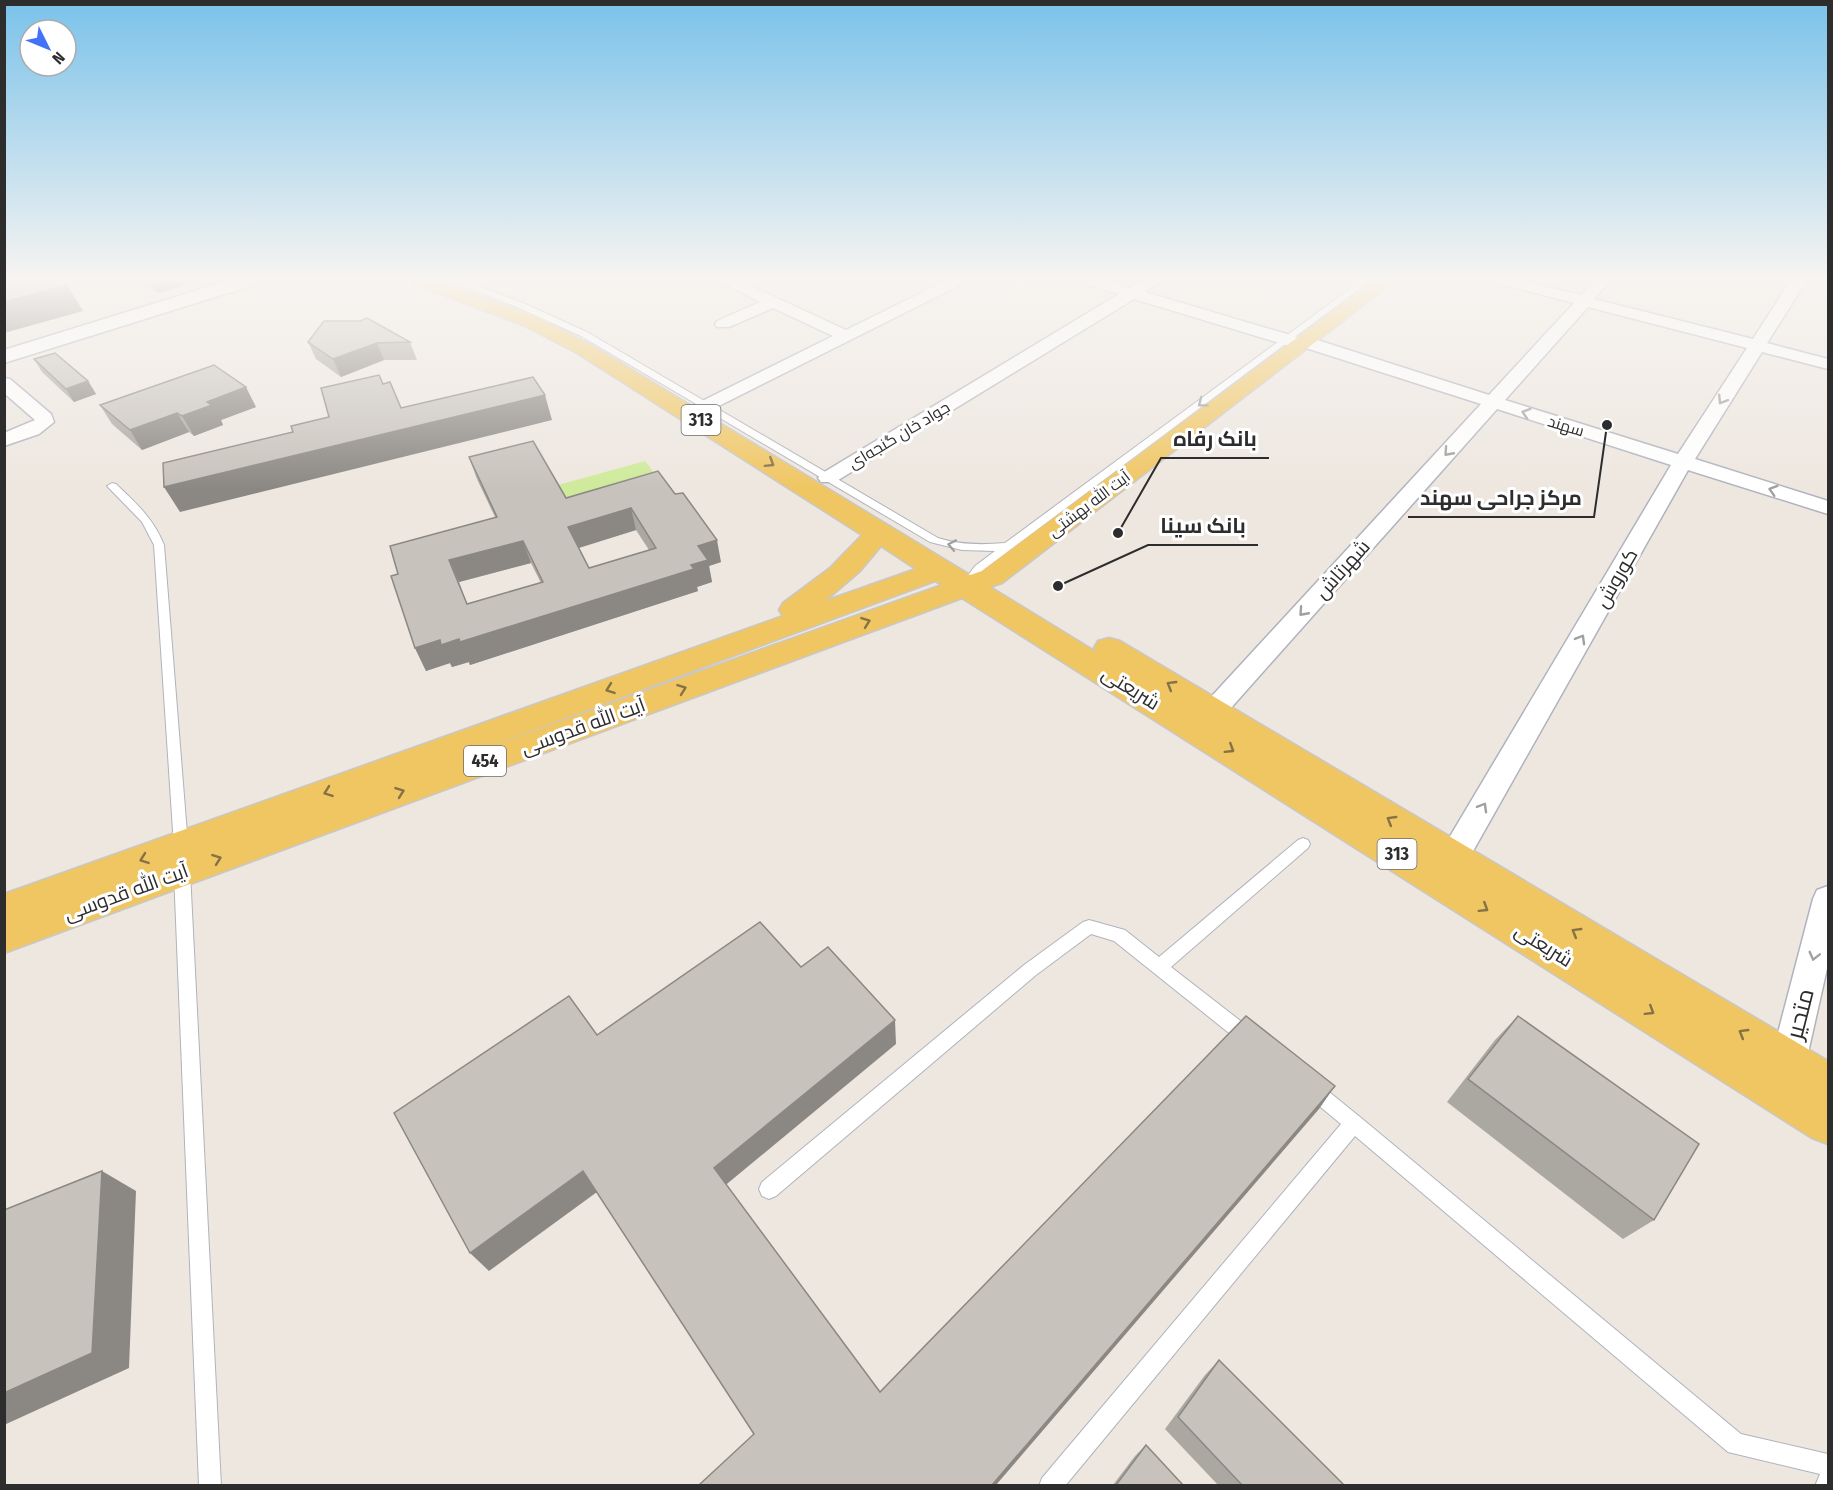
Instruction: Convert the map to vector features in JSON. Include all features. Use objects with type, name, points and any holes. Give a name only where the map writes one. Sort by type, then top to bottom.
[{"type":"main road","points":[[4,357],[27,350]]},
{"type":"main road","name":"شریعتی","points":[[585,350],[699,410],[819,483],[879,530],[966,577],[1205,720],[1784,1076],[1828,1122]]},
{"type":"main road","name":"آیت الله بهشتی","points":[[966,577],[1289,350]]},
{"type":"main road","points":[[740,642],[830,584],[860,556],[879,530]]},
{"type":"main road","name":"آیت الله قدوسی","points":[[4,936],[181,859],[740,642],[966,577]]},
{"type":"main road","name":"آیت الله قدوسی","points":[[4,910],[181,859],[966,577]]},
{"type":"main road","name":"شریعتی","points":[[1784,1076],[1828,1085]]},
{"type":"street","points":[[699,410],[819,350]]},
{"type":"street","name":"جواد خان گنجه‌ای","points":[[819,483],[1040,350]]},
{"type":"street","name":"سهند","points":[[1318,350],[1490,406],[1683,462],[1828,508]]},
{"type":"street","name":"شهرتاش","points":[[1205,720],[1541,350]]},
{"type":"street","name":"کوروش","points":[[1447,869],[1683,462],[1753,350]]},
{"type":"street","points":[[1773,350],[1828,364]]},
{"type":"street","points":[[4,383],[44,418],[45,422],[32,430],[4,440]]},
{"type":"street","name":"متحیر","points":[[1784,1076],[1828,899]]},
{"type":"lane","points":[[608,350],[699,410]]},
{"type":"lane","points":[[966,577],[1289,350]]},
{"type":"lane","points":[[819,483],[934,540],[977,548],[1010,546]]},
{"type":"lane","points":[[112,486],[148,521],[159,545],[181,859],[210,1485]]},
{"type":"lane","points":[[1159,967],[1303,844]]},
{"type":"lane","points":[[769,1189],[1030,970],[1089,927],[1119,935],[1262,1048]]},
{"type":"lane","points":[[1299,1078],[1736,1444],[1828,1465]]},
{"type":"lane","points":[[1050,1485],[1354,1123]]},
{"type":"green space","points":[[645,461],[663,485],[573,511],[558,485]]},
{"type":"building","points":[[319,350],[359,350],[333,359]]},
{"type":"building","points":[[55,353],[88,381],[66,389],[34,359]]},
{"type":"building","points":[[214,365],[246,387],[207,402],[212,405],[182,416],[177,413],[130,430],[100,405]]},
{"type":"building","points":[[379,375],[383,384],[390,382],[401,408],[533,377],[545,395],[164,487],[163,463],[293,432],[291,426],[329,417],[321,388]]},
{"type":"building","points":[[533,441],[566,498],[658,471],[675,494],[683,493],[717,540],[698,546],[708,560],[691,565],[694,569],[460,642],[459,639],[441,645],[440,640],[415,648],[391,576],[398,574],[390,546],[497,517],[469,457]],"holes":[[[631,508],[656,548],[589,568],[568,527]],[[523,541],[543,582],[467,604],[449,560]]]},
{"type":"building","points":[[760,922],[801,967],[828,947],[895,1020],[714,1168],[880,1392],[1246,1016],[1335,1086],[992,1485],[699,1485],[754,1434],[583,1171],[470,1253],[394,1113],[569,996],[597,1035]]},
{"type":"building","points":[[1518,1016],[1699,1144],[1654,1220],[1468,1079]]},
{"type":"building","points":[[102,1171],[92,1353],[4,1393],[4,1210]]},
{"type":"building","points":[[1219,1360],[1344,1485],[1242,1485],[1178,1417]]},
{"type":"building","points":[[1146,1445],[1183,1485],[1116,1485]]},
{"type":"place","name":"مرکز جراحی سهند","points":[[1607,425]]},
{"type":"place","name":"بانک رفاه","points":[[1118,533]]},
{"type":"place","name":"بانک سینا","points":[[1058,586]]}]
